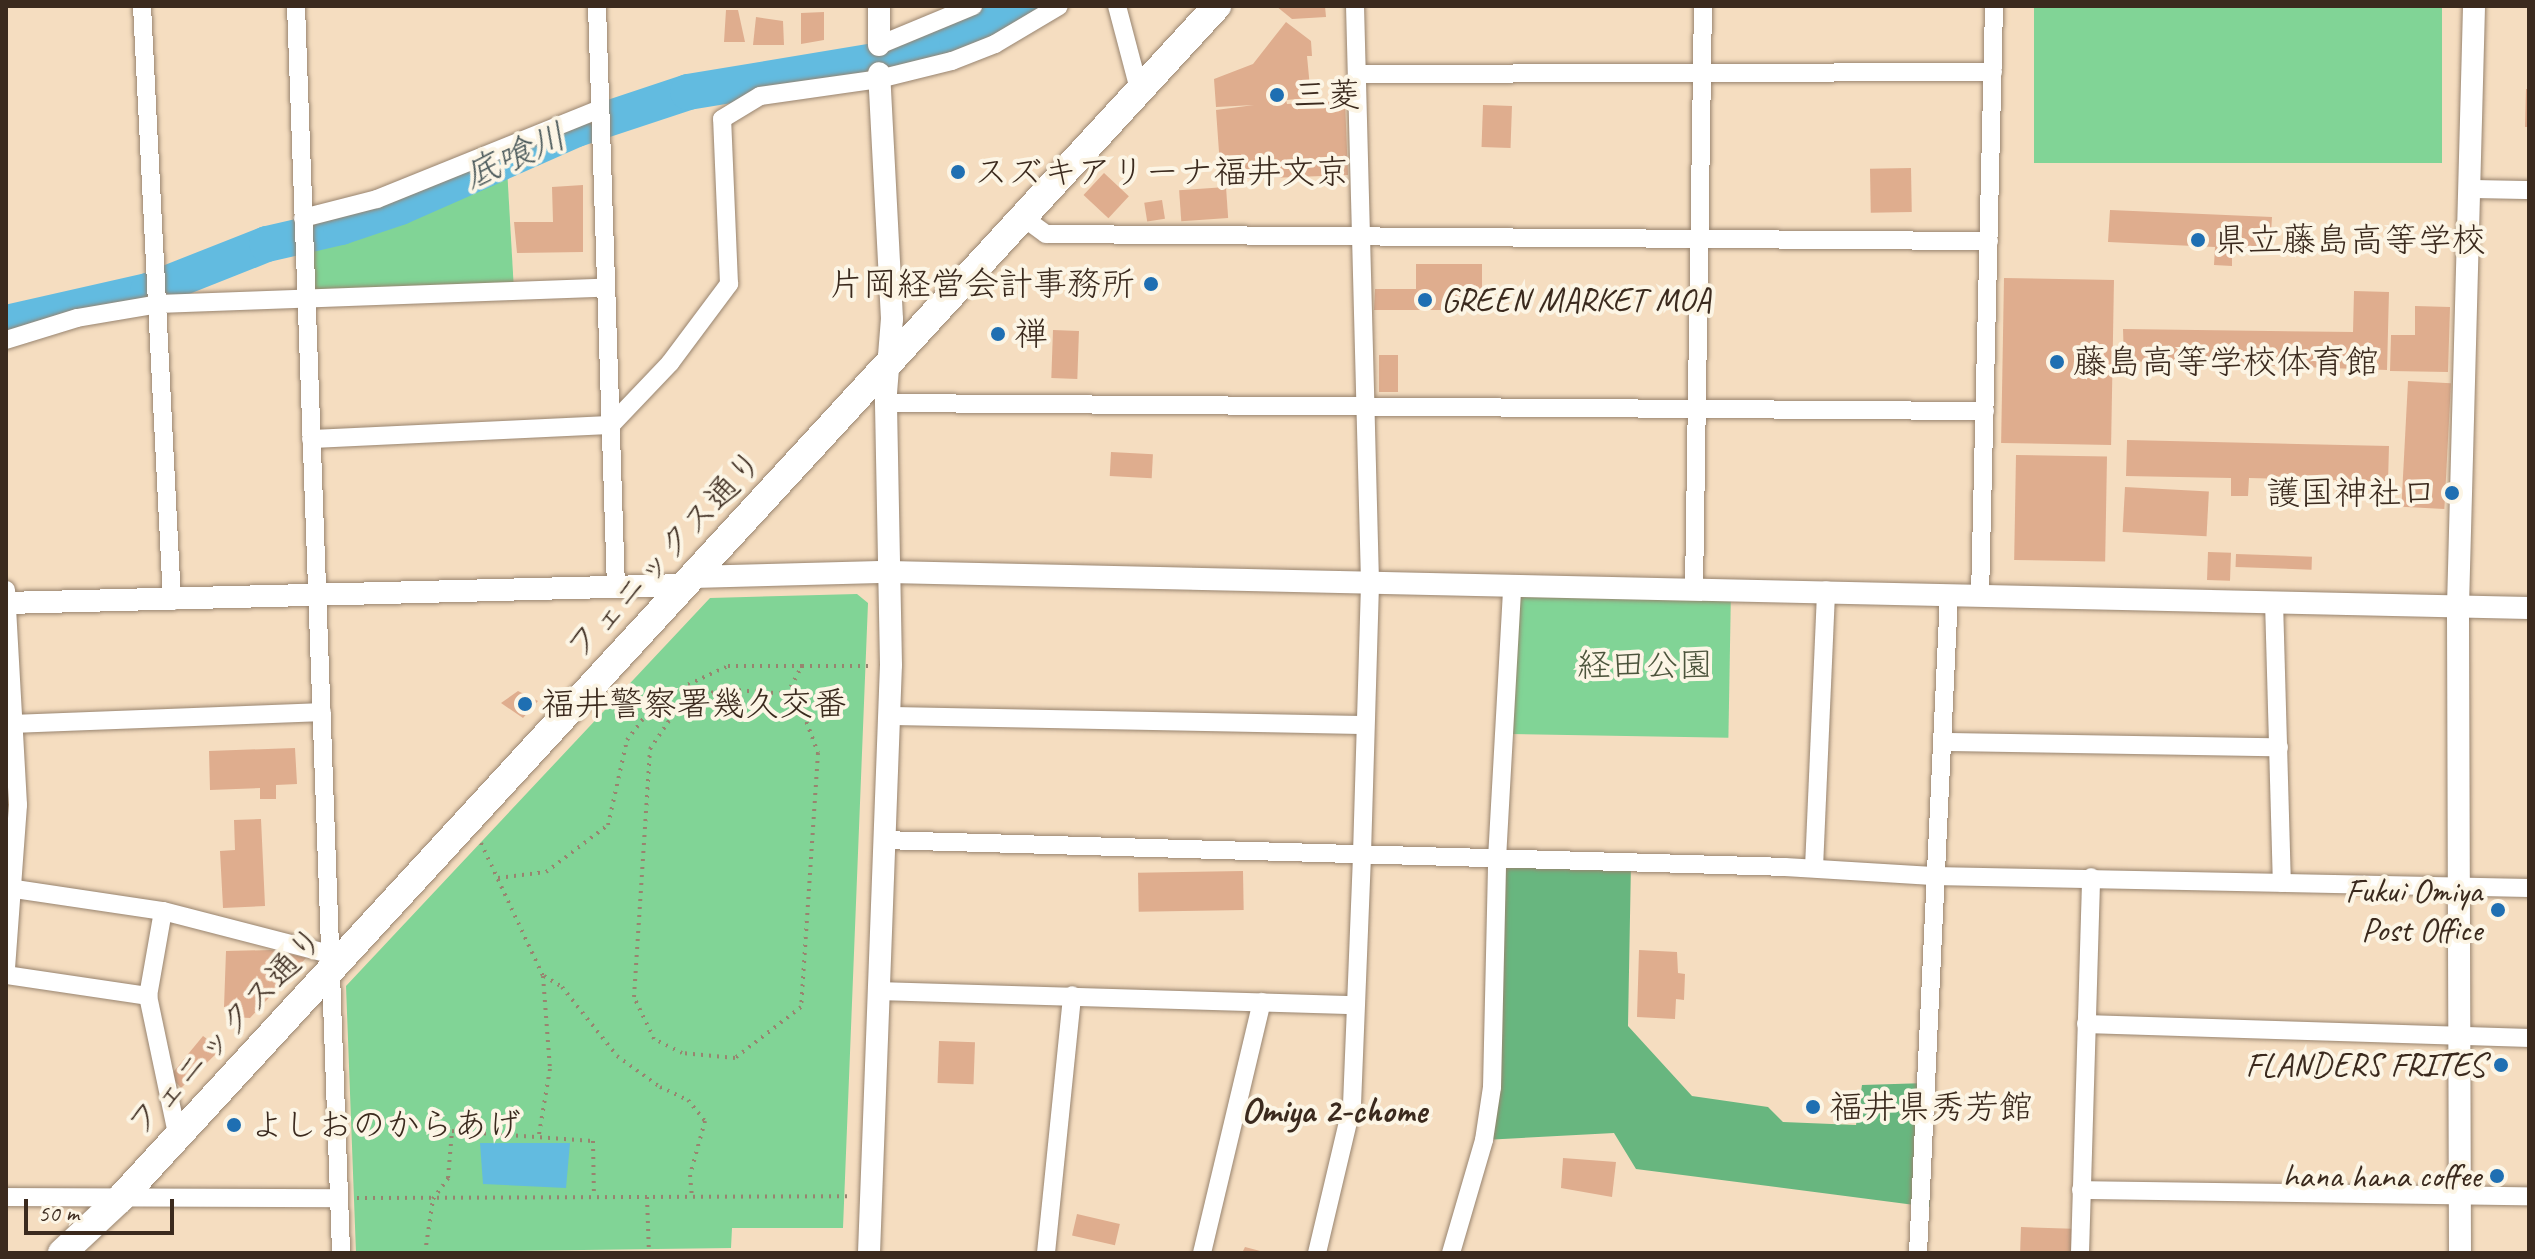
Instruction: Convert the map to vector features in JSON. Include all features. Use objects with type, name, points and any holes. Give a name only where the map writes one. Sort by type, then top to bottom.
[{"type":"main road","name":"フェニックス通り","points":[[62,1253],[120,1199],[333,961],[891,363],[1217,6]]},
{"type":"street","points":[[142,6],[160,300],[172,601]]},
{"type":"street","points":[[296,6],[316,597],[333,961],[341,1253]]},
{"type":"street","points":[[597,6],[616,587]]},
{"type":"street","points":[[879,6],[879,45],[973,6]]},
{"type":"street","points":[[311,439],[611,425],[670,363],[729,284],[722,119],[760,96],[952,61],[995,44],[1059,6]]},
{"type":"street","points":[[1117,6],[1140,93]]},
{"type":"street","points":[[1317,1253],[1352,1105],[1362,854],[1370,582],[1355,6]]},
{"type":"street","points":[[1694,589],[1703,6]]},
{"type":"street","points":[[1980,596],[1994,6]]},
{"type":"street","points":[[2460,1253],[2458,606],[2474,6]]},
{"type":"street","points":[[1357,74],[1993,72]]},
{"type":"street","points":[[869,1253],[891,665],[886,403],[891,363],[879,76]]},
{"type":"street","points":[[304,227],[600,109]]},
{"type":"street","points":[[2470,189],[2529,190]]},
{"type":"street","points":[[1024,218],[1046,234],[1989,241]]},
{"type":"street","points":[[6,340],[77,318],[160,300],[306,300],[606,288]]},
{"type":"street","points":[[886,403],[1367,403],[1985,411]]},
{"type":"street","points":[[6,967],[12,877],[14,724],[9,690],[7,599],[172,601],[316,597],[616,587],[889,572],[1512,587],[1826,590],[2529,608]]},
{"type":"street","points":[[1451,1253],[1484,1140],[1492,1087],[1497,859],[1512,587]]},
{"type":"street","points":[[1814,868],[1826,590]]},
{"type":"street","points":[[1918,1253],[1933,876],[1949,595]]},
{"type":"street","points":[[2274,601],[2282,883]]},
{"type":"street","points":[[14,724],[322,712]]},
{"type":"street","points":[[889,716],[1365,725]]},
{"type":"street","points":[[1943,742],[2279,747]]},
{"type":"street","points":[[883,840],[1814,868],[1933,876],[2529,888]]},
{"type":"street","points":[[12,877],[163,911],[333,961]]},
{"type":"street","points":[[2080,1253],[2091,877]]},
{"type":"street","points":[[163,911],[148,996],[177,1134]]},
{"type":"street","points":[[6,975],[148,996]]},
{"type":"street","points":[[878,991],[1355,1005]]},
{"type":"street","points":[[1046,1253],[1072,995]]},
{"type":"street","points":[[1202,1253],[1262,1002]]},
{"type":"street","points":[[2086,1024],[2529,1038]]},
{"type":"street","points":[[2081,1190],[2529,1196]]},
{"type":"street","points":[[6,1197],[338,1198]]},
{"type":"path","points":[[498,878],[546,872],[608,825],[627,740],[659,698],[728,666],[891,665]]},
{"type":"path","points":[[787,694],[802,666]]},
{"type":"path","points":[[723,689],[787,694],[801,707],[818,753],[801,1007],[735,1058],[682,1053],[654,1039],[634,997],[650,749],[681,703],[723,689]]},
{"type":"path","points":[[481,843],[543,976],[550,1069],[539,1134]]},
{"type":"path","points":[[543,976],[562,987],[617,1056],[660,1087],[688,1100],[705,1121],[690,1175],[692,1196]]},
{"type":"path","points":[[425,1253],[433,1199],[448,1178],[452,1131],[539,1134],[593,1141],[594,1197]]},
{"type":"path","points":[[338,1198],[871,1196]]},
{"type":"path","points":[[648,1197],[649,1253]]},
{"type":"green space","points":[[2034,6],[2442,6],[2442,163],[2034,163]]},
{"type":"green space","points":[[507,168],[514,291],[306,300],[304,239]]},
{"type":"green space","name":"経田公園","points":[[1512,587],[1731,591],[1728,738],[1509,734]]},
{"type":"green space","points":[[857,594],[868,603],[843,1228],[732,1228],[731,1248],[356,1253],[346,986],[710,598]]},
{"type":"green space","points":[[1500,859],[1631,862],[1628,1026],[1692,1096],[1768,1107],[1783,1122],[1856,1125],[1862,1085],[1927,1083],[1930,1207],[1636,1169],[1614,1133],[1484,1140]]},
{"type":"water","points":[[480,1143],[570,1143],[566,1188],[483,1184]]},
{"type":"building","points":[[1276,6],[1325,6],[1326,17],[1292,19]]},
{"type":"building","points":[[726,10],[738,10],[745,42],[724,42]]},
{"type":"building","points":[[824,12],[824,40],[801,44],[801,13]]},
{"type":"building","points":[[756,17],[783,21],[784,45],[753,45]]},
{"type":"building","points":[[1286,22],[1311,41],[1312,56],[1307,56],[1311,98],[1286,100],[1287,104],[1345,101],[1348,175],[1221,180],[1216,110],[1254,105],[1216,107],[1214,79],[1253,64]]},
{"type":"building","points":[[2526,89],[2529,89],[2529,127],[2525,127]]},
{"type":"building","points":[[1483,105],[1512,106],[1511,148],[1482,147]]},
{"type":"building","points":[[1911,168],[1912,212],[1871,213],[1870,169]]},
{"type":"building","points":[[1104,173],[1129,196],[1108,218],[1084,195]]},
{"type":"building","points":[[583,185],[583,252],[517,253],[514,222],[553,222],[552,187]]},
{"type":"building","points":[[1226,187],[1228,218],[1181,221],[1179,190]]},
{"type":"building","points":[[1162,200],[1165,219],[1147,222],[1144,203]]},
{"type":"building","points":[[2110,210],[2272,217],[2270,249],[2232,247],[2232,266],[2214,265],[2215,247],[2108,242]]},
{"type":"building","points":[[1416,264],[1482,264],[1482,310],[1374,310],[1375,289],[1416,289]]},
{"type":"building","name":"藤島高等学校体育館","points":[[2004,278],[2114,280],[2111,445],[2001,443]]},
{"type":"building","points":[[2354,291],[2389,292],[2387,370],[2124,361],[2123,329],[2353,332]]},
{"type":"building","points":[[2415,306],[2450,307],[2448,372],[2390,371],[2391,335],[2415,335]]},
{"type":"building","points":[[1053,330],[1079,331],[1077,379],[1051,378]]},
{"type":"building","points":[[1379,355],[1398,355],[1398,392],[1379,392]]},
{"type":"building","points":[[2408,381],[2451,383],[2444,509],[2401,507]]},
{"type":"building","points":[[2127,440],[2389,446],[2388,482],[2356,481],[2356,500],[2336,500],[2336,480],[2249,478],[2248,496],[2231,496],[2231,478],[2126,476]]},
{"type":"building","points":[[1111,452],[1153,454],[1152,478],[1110,476]]},
{"type":"building","points":[[2016,455],[2107,457],[2105,562],[2014,560]]},
{"type":"building","points":[[2125,487],[2209,491],[2207,536],[2123,532]]},
{"type":"building","points":[[2208,552],[2231,553],[2230,581],[2207,580]]},
{"type":"building","points":[[2236,554],[2312,557],[2312,570],[2236,567]]},
{"type":"building","points":[[518,691],[538,701],[523,718],[501,703]]},
{"type":"building","points":[[295,748],[297,784],[276,785],[276,799],[260,799],[260,788],[210,790],[209,751]]},
{"type":"building","points":[[261,819],[265,906],[223,908],[220,851],[235,850],[234,820]]},
{"type":"building","points":[[1243,871],[1244,910],[1139,912],[1138,873]]},
{"type":"building","points":[[272,950],[306,958],[250,1018],[231,1017],[232,1008],[224,1007],[226,951]]},
{"type":"building","points":[[1639,950],[1677,952],[1678,973],[1685,974],[1684,1000],[1676,999],[1675,1019],[1637,1017]]},
{"type":"building","points":[[203,1036],[221,1049],[181,1088],[170,1076]]},
{"type":"building","points":[[939,1041],[975,1042],[974,1084],[938,1083]]},
{"type":"building","points":[[1563,1158],[1616,1162],[1612,1197],[1561,1188]]},
{"type":"building","points":[[1077,1214],[1120,1224],[1115,1245],[1072,1235]]},
{"type":"building","points":[[2021,1227],[2073,1229],[2072,1253],[2020,1253]]},
{"type":"building","points":[[1245,1247],[1264,1252],[1264,1253],[1242,1253]]},
{"type":"waterway","name":"底喰川","points":[[6,323],[148,291],[267,244],[341,227],[400,207],[577,129],[688,92],[894,58],[957,40],[1028,6]]},
{"type":"place","name":"三菱","points":[[1277,95]]},
{"type":"place","name":"スズキアリーナ福井文京","points":[[958,172]]},
{"type":"place","name":"県立藤島高等学校","points":[[2198,240]]},
{"type":"place","name":"片岡経営会計事務所","points":[[1151,284]]},
{"type":"place","name":"GREEN MARKET MOA","points":[[1425,300]]},
{"type":"place","name":"禅","points":[[998,334]]},
{"type":"place","name":"藤島高等学校体育館","points":[[2057,362]]},
{"type":"place","name":"護国神社口","points":[[2452,493]]},
{"type":"place","name":"福井警察署幾久交番","points":[[525,704]]},
{"type":"place","name":"Fukui Omiya Post Office","points":[[2498,910]]},
{"type":"place","name":"FLANDERS FRITES","points":[[2501,1065]]},
{"type":"place","name":"福井県秀芳館","points":[[1813,1107]]},
{"type":"place","name":"よしおのからあげ","points":[[234,1125]]},
{"type":"place","name":"hana hana coffee","points":[[2497,1176]]},
{"type":"district","name":"Omiya 2-chome","points":[[1334,1111]]}]
